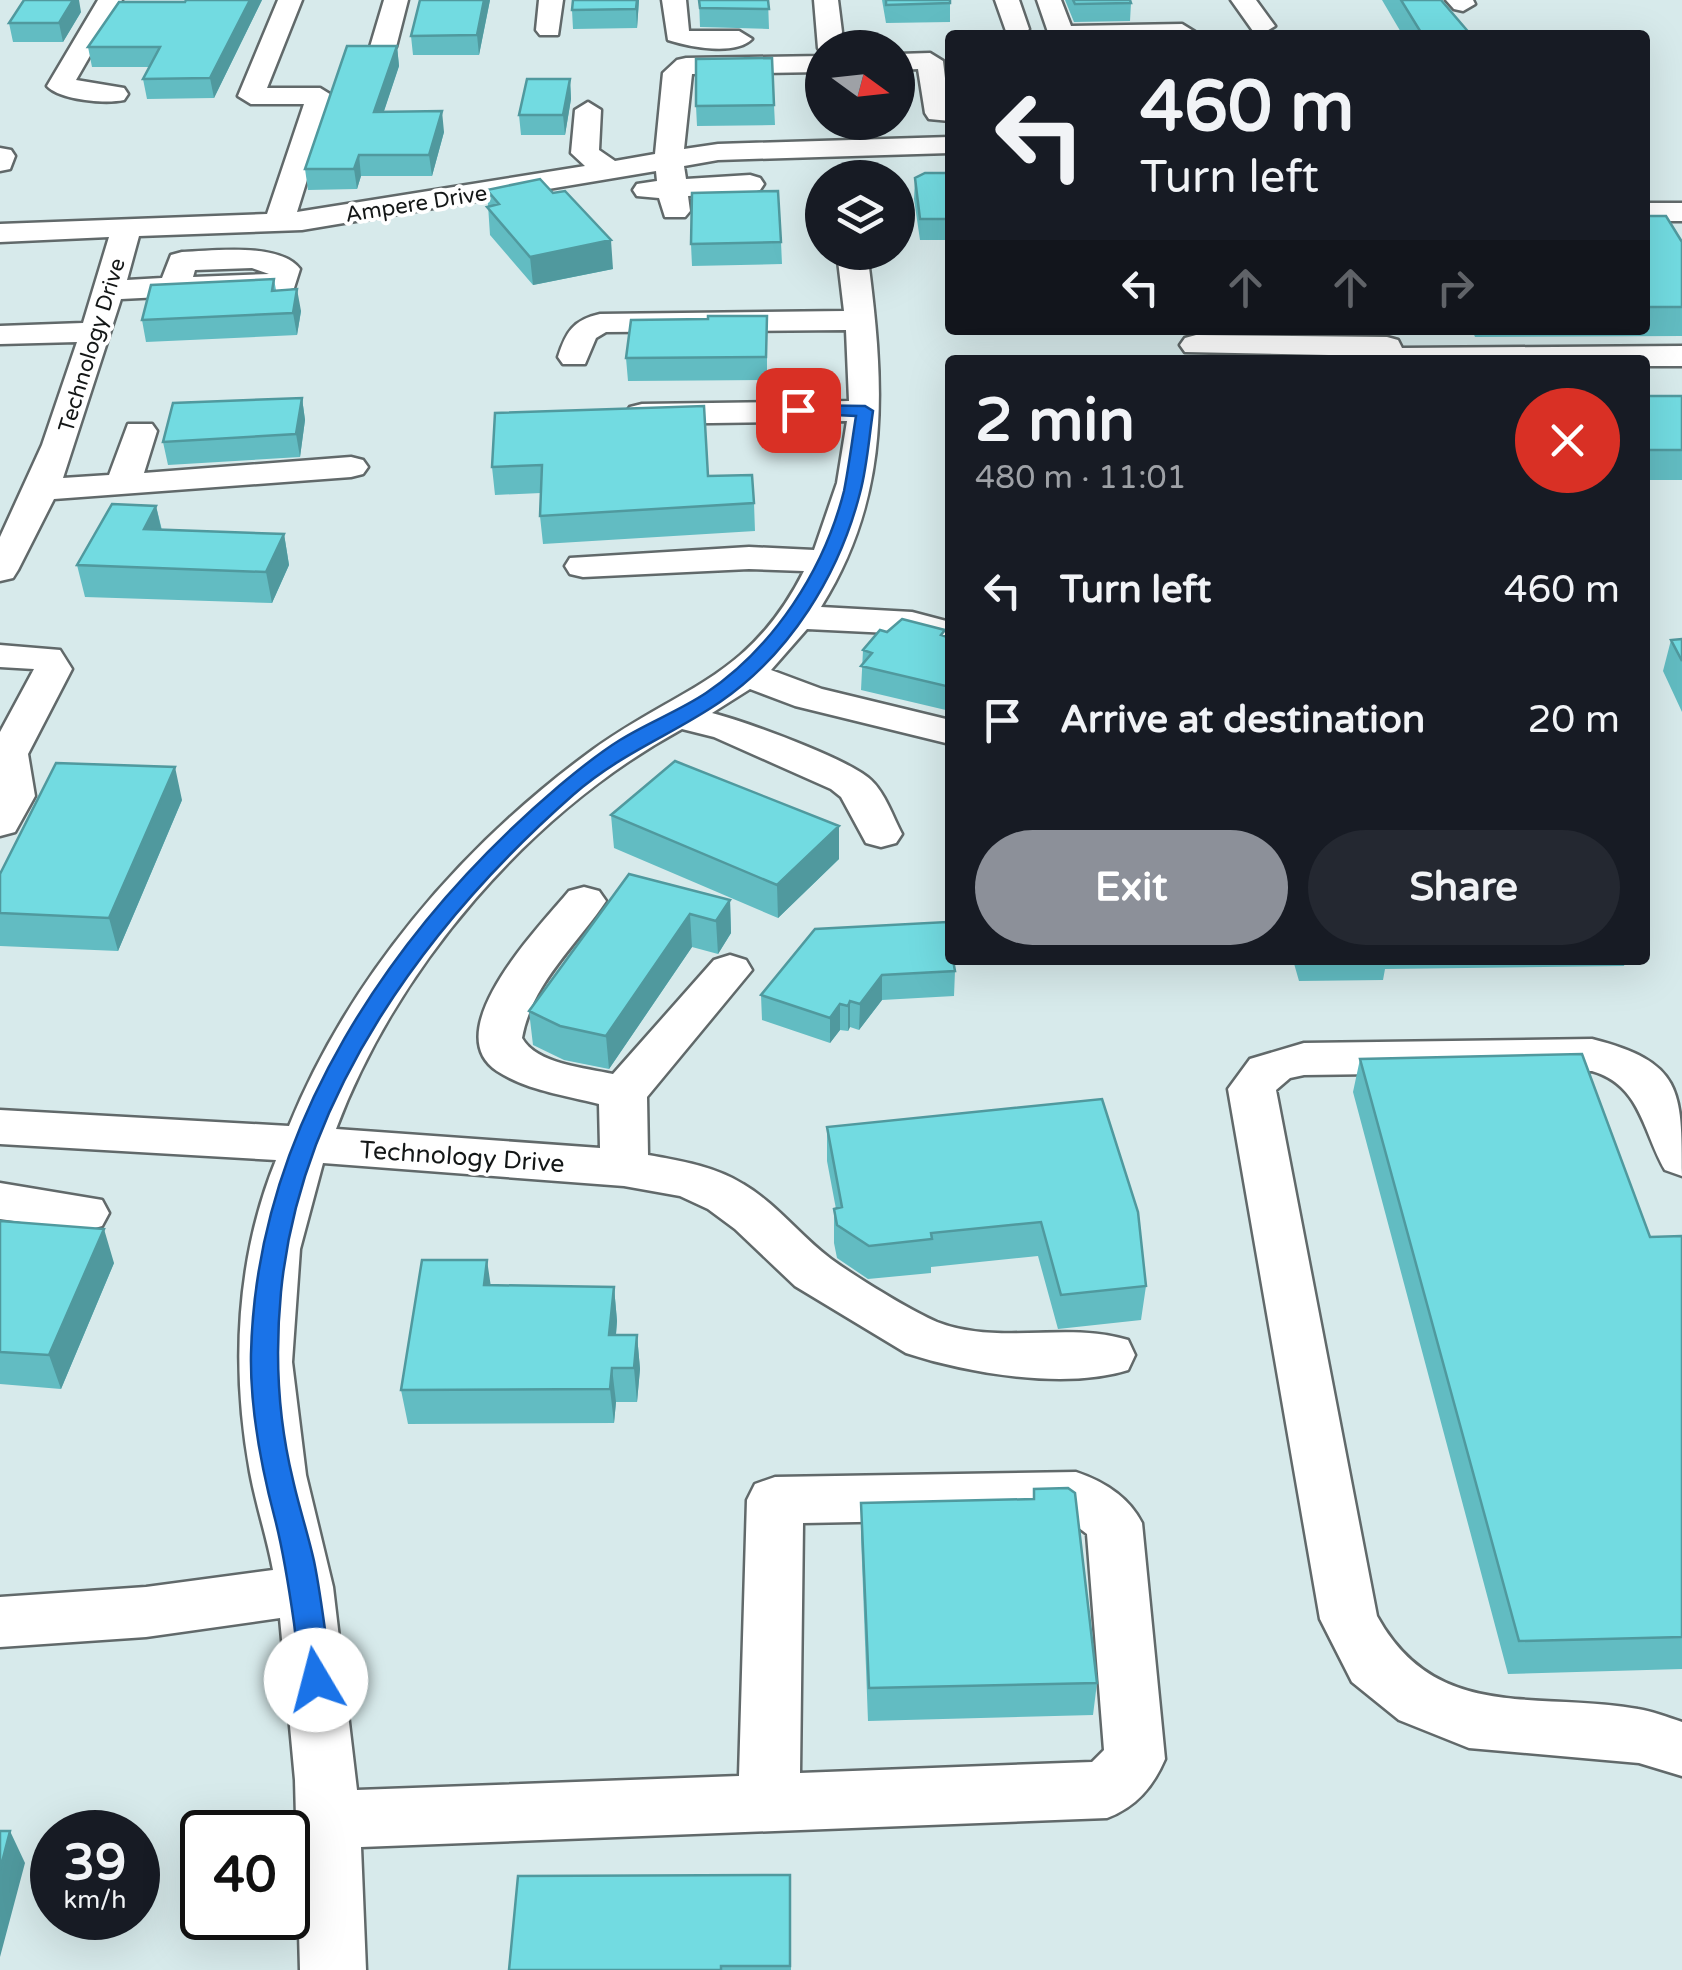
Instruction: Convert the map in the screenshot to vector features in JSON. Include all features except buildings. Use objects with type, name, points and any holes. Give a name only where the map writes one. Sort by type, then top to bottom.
[{"type":"street","points":[[110,0],[62,76],[60,86],[114,94]]},
{"type":"street","points":[[280,222],[320,96],[251,96],[290,0]]},
{"type":"street","points":[[383,47],[396,0]]},
{"type":"street","points":[[549,30],[551,0]]},
{"type":"street","points":[[674,0],[676,33],[683,38],[805,48]]},
{"type":"street","points":[[826,0],[827,30]]},
{"type":"street","points":[[1007,0],[1016,29]]},
{"type":"street","points":[[1048,0],[1059,30]]},
{"type":"street","points":[[1243,0],[1262,26]]},
{"type":"street","points":[[673,185],[676,72],[686,66],[805,53]]},
{"type":"street","points":[[915,62],[940,61],[939,113],[945,113]]},
{"type":"street","points":[[588,110],[585,154],[615,182]]},
{"type":"street","points":[[673,185],[758,149],[810,140]]},
{"type":"street","points":[[895,140],[945,145]]},
{"type":"street","name":"Ampere Drive","points":[[0,233],[280,222],[615,182],[673,185]]},
{"type":"street","points":[[673,185],[750,184]]},
{"type":"street","points":[[1650,212],[1682,212]]},
{"type":"street","name":"Technology Drive","points":[[0,570],[11,529],[43,489],[70,425],[127,226]]},
{"type":"street","points":[[333,1970],[316,1680],[304,1590],[268,1416],[264,1357],[268,1292],[278,1229],[320,1107],[364,1024],[403,964],[460,893],[567,790],[626,745],[681,717],[745,673],[797,617],[827,561],[852,490],[865,411],[854,270]]},
{"type":"street","points":[[108,290],[175,287]]},
{"type":"street","points":[[574,357],[582,333],[600,323],[859,320]]},
{"type":"street","points":[[0,335],[97,332]]},
{"type":"street","points":[[1196,346],[1640,355]]},
{"type":"street","points":[[1650,355],[1682,356]]},
{"type":"street","points":[[604,415],[865,411]]},
{"type":"street","points":[[123,485],[140,432]]},
{"type":"street","points":[[43,489],[351,467]]},
{"type":"street","points":[[583,566],[749,558],[827,561]]},
{"type":"street","points":[[797,617],[912,623],[945,633]]},
{"type":"street","points":[[0,656],[46,658],[54,669],[8,754],[14,796],[0,823]]},
{"type":"street","points":[[745,673],[809,698],[945,731]]},
{"type":"street","points":[[681,717],[728,729],[844,780],[858,790],[881,834]]},
{"type":"street","points":[[584,900],[502,1011],[497,1034],[503,1051],[520,1062],[623,1093]]},
{"type":"street","points":[[624,1168],[623,1093],[730,970]]},
{"type":"street","points":[[1682,1158],[1656,1093],[1624,1064],[1592,1054],[1304,1059],[1275,1064],[1259,1075],[1252,1089],[1349,1619],[1373,1664],[1420,1701],[1469,1721],[1639,1736],[1682,1749]]},
{"type":"street","name":"Technology Drive","points":[[0,1128],[306,1144],[624,1168],[690,1180],[725,1196],[753,1216],[813,1272],[924,1339],[999,1356],[1108,1355]]},
{"type":"street","points":[[0,1201],[84,1213]]},
{"type":"street","points":[[327,1820],[768,1804],[1108,1790],[1135,1759],[1114,1523],[1076,1494],[775,1500],[768,1804]]},
{"type":"street","points":[[0,1622],[146,1612],[304,1590]]},
{"type":"street","points":[[305,1970],[331,1886]]},
{"type":"shaded area","points":[[0,0],[1682,0],[1682,1970],[0,1970]]},
{"type":"route","points":[[316,1680],[300,1562],[278,1477],[268,1416],[264,1357],[268,1292],[278,1229],[320,1107],[364,1024],[403,964],[460,893],[567,790],[626,745],[711,699],[778,642],[799,614],[826,564],[843,521],[862,442],[865,411],[798,410]]}]
